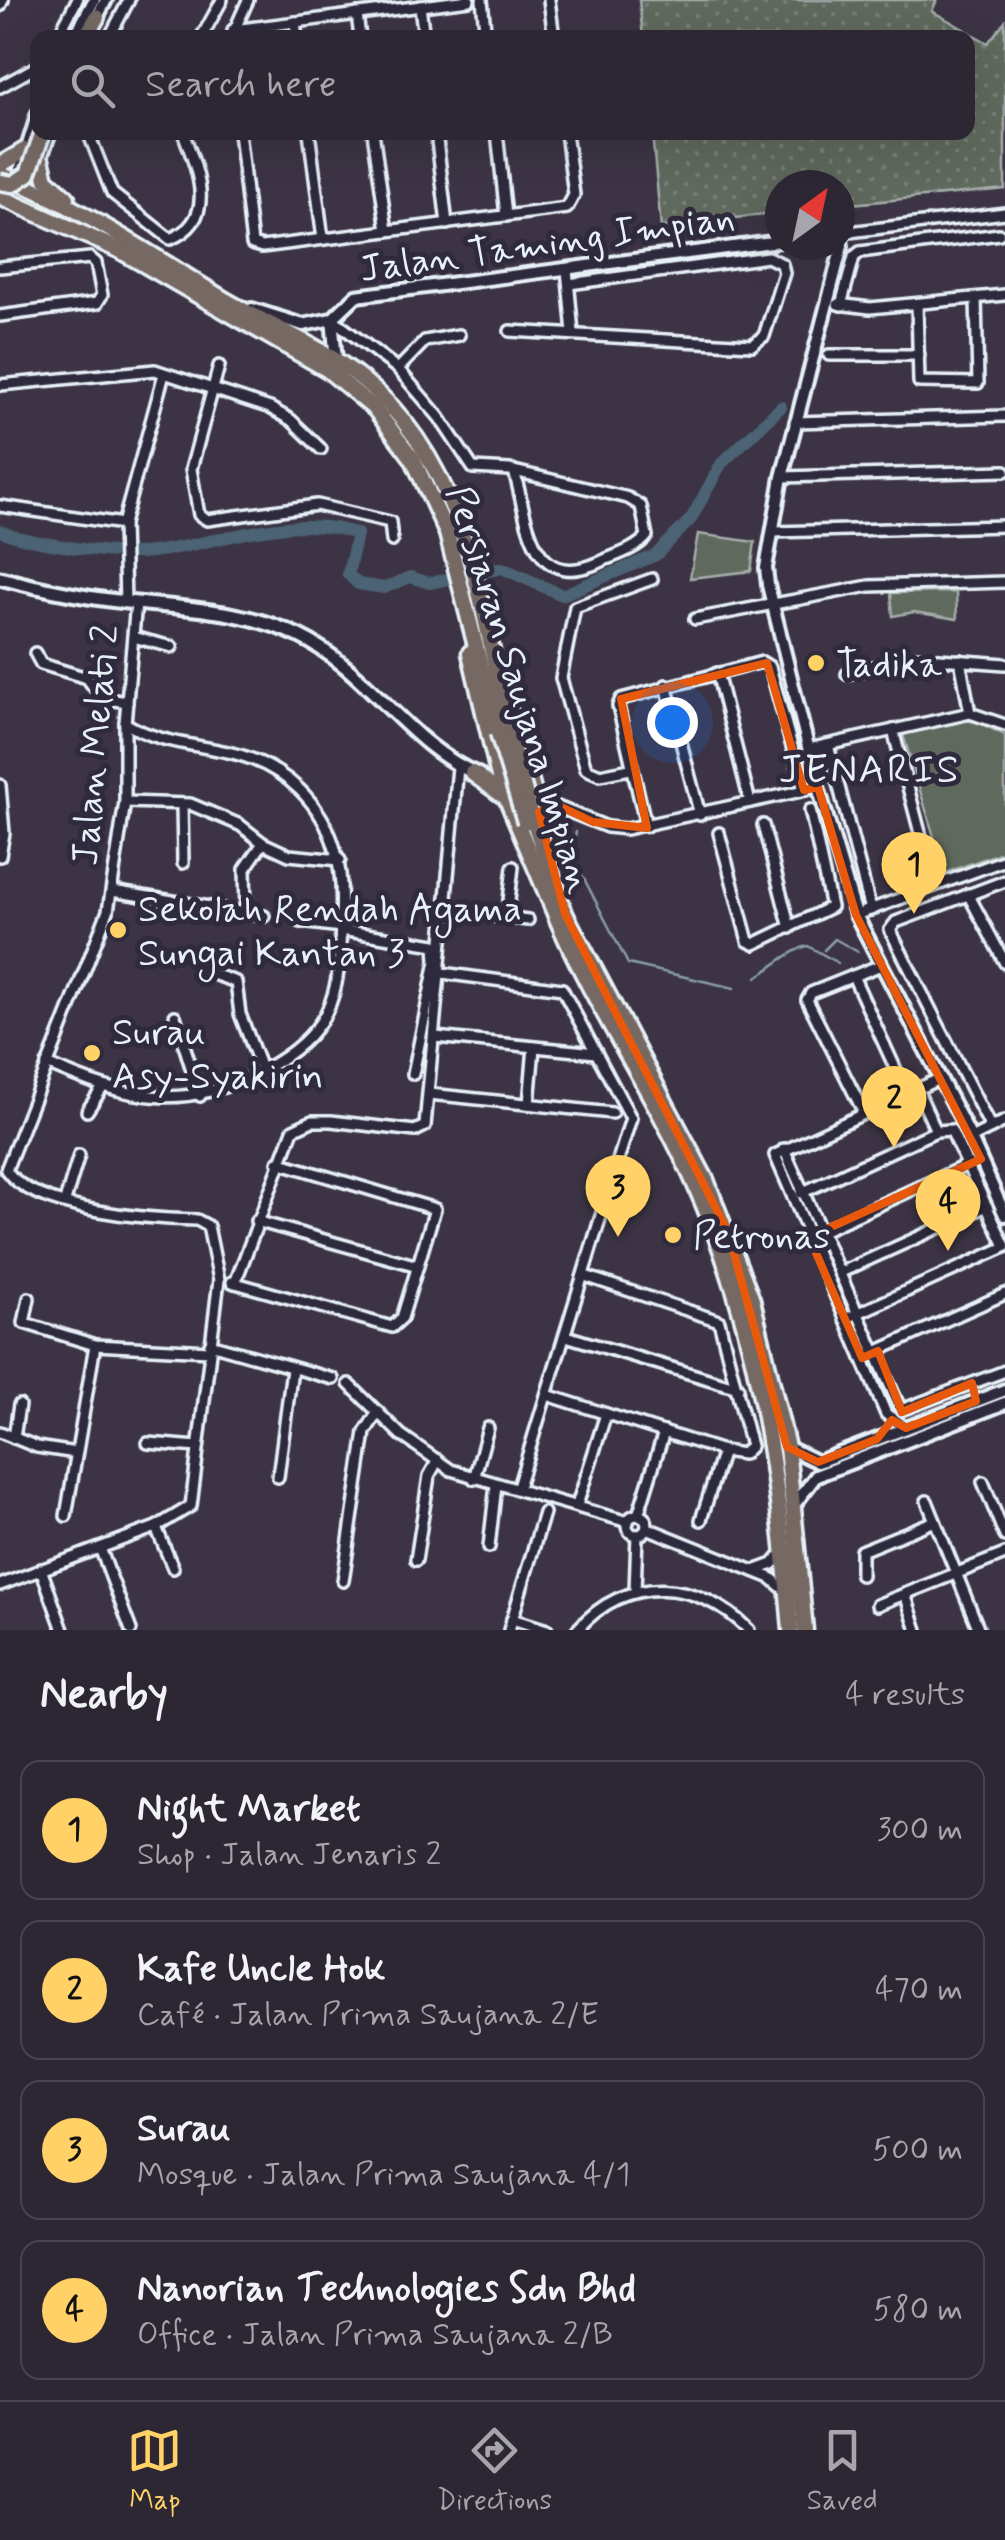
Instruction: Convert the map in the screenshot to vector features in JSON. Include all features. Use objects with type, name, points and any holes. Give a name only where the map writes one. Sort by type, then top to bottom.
[{"type":"highway","points":[[90,30],[97,16]]},
{"type":"highway","points":[[0,186],[28,174],[43,140]]},
{"type":"highway","points":[[0,165],[25,150]]},
{"type":"highway","points":[[41,160],[51,186],[100,221]]},
{"type":"highway","name":"Persiaran Saujana Impian","points":[[0,174],[100,221],[228,302],[336,360],[365,382],[415,437],[442,480],[467,562]]},
{"type":"highway","points":[[0,186],[18,185],[103,241]]},
{"type":"highway","name":"Persiaran Saujana Impian","points":[[0,198],[103,241],[352,387],[413,459],[467,562]]},
{"type":"highway","points":[[467,562],[533,808],[553,803]]},
{"type":"highway","points":[[472,591],[472,674],[498,736],[502,786],[549,899]]},
{"type":"highway","name":"Persiaran Saujana Impian","points":[[472,591],[498,736],[533,808],[565,914],[706,1180],[752,1300],[787,1447],[805,1630]]},
{"type":"highway","points":[[498,736],[484,759],[469,769],[502,786]]},
{"type":"highway","name":"Persiaran Saujana Impian","points":[[533,808],[549,899],[578,966],[692,1177],[729,1268],[774,1452],[791,1630]]},
{"type":"main road","points":[[0,578],[57,594],[225,610],[295,634],[327,653],[447,758],[502,786],[533,808]]},
{"type":"street","points":[[61,30],[77,0]]},
{"type":"street","points":[[78,30],[94,0]]},
{"type":"street","points":[[97,16],[106,0]]},
{"type":"street","points":[[113,30],[129,0]]},
{"type":"street","points":[[205,30],[222,0]]},
{"type":"street","points":[[234,30],[248,0]]},
{"type":"street","points":[[372,0],[374,12]]},
{"type":"street","points":[[253,30],[469,0]]},
{"type":"street","points":[[482,0],[485,30]]},
{"type":"street","points":[[549,0],[553,30]]},
{"type":"street","points":[[423,4],[424,30]]},
{"type":"street","points":[[356,14],[359,30]]},
{"type":"street","points":[[295,22],[296,30]]},
{"type":"street","points":[[0,87],[30,70]]},
{"type":"street","points":[[18,185],[30,136]]},
{"type":"street","points":[[18,185],[41,160],[45,140]]},
{"type":"street","points":[[91,140],[112,193],[170,239],[196,215],[203,187],[186,140]]},
{"type":"street","points":[[240,140],[252,244],[262,248],[566,208],[574,196],[567,140]]},
{"type":"street","points":[[310,140],[324,239]]},
{"type":"street","points":[[374,140],[387,232]]},
{"type":"street","points":[[437,140],[448,224]]},
{"type":"street","points":[[498,140],[506,216]]},
{"type":"street","points":[[855,231],[1005,213]]},
{"type":"street","points":[[841,304],[854,258],[860,252],[998,234]]},
{"type":"street","name":"Jalan Taming Impian","points":[[228,302],[303,325],[332,320],[356,296],[765,242]]},
{"type":"street","points":[[0,267],[87,257],[96,263],[102,295],[97,303],[0,316]]},
{"type":"street","points":[[510,331],[752,345],[764,336],[784,273],[782,264],[768,257],[569,284]]},
{"type":"street","points":[[834,260],[772,532],[766,568],[772,604],[818,787],[856,915],[971,1138],[1005,1215]]},
{"type":"street","points":[[567,269],[573,332]]},
{"type":"street","points":[[826,301],[917,304],[1004,295]]},
{"type":"street","points":[[917,304],[922,385],[978,384],[976,298]]},
{"type":"street","points":[[332,320],[398,369],[438,416],[470,466],[514,471],[628,498],[641,506],[647,536],[577,572],[558,569],[538,554],[514,471]]},
{"type":"street","name":"Jalan Taming Impian","points":[[332,320],[336,360]]},
{"type":"street","points":[[398,369],[425,341],[459,335]]},
{"type":"street","points":[[829,355],[919,355]]},
{"type":"street","points":[[218,366],[191,470],[199,515],[207,520],[325,506],[390,522],[392,541]]},
{"type":"street","points":[[0,384],[148,369],[270,408],[291,420],[322,448]]},
{"type":"street","name":"Jalan Melati 2","points":[[156,1527],[185,1514],[191,1506],[219,1280],[212,1235],[202,1222],[129,1216],[36,1192],[3,1169],[98,944],[112,891],[125,802],[133,637],[123,524],[164,374]]},
{"type":"street","points":[[795,422],[1005,416]]},
{"type":"street","points":[[782,477],[1005,472]]},
{"type":"street","points":[[0,506],[123,524]]},
{"type":"street","points":[[772,532],[1005,526]]},
{"type":"street","points":[[630,769],[600,775],[586,769],[560,668],[575,607],[652,578]]},
{"type":"street","points":[[696,619],[869,586],[1005,582]]},
{"type":"street","points":[[133,637],[172,646]]},
{"type":"street","points":[[35,653],[41,664],[90,680],[100,697],[127,702]]},
{"type":"street","points":[[847,674],[913,658],[1005,664]]},
{"type":"street","points":[[960,660],[970,713]]},
{"type":"street","points":[[646,826],[630,769],[618,706],[621,699],[717,673],[767,663],[804,790]]},
{"type":"street","points":[[717,673],[750,802]]},
{"type":"street","points":[[666,685],[700,815]]},
{"type":"street","points":[[809,750],[970,713],[1005,725]]},
{"type":"street","points":[[48,1064],[103,1087],[155,1098],[200,1096],[262,1071],[307,1040],[326,1014],[338,978],[340,860],[316,808],[288,779],[265,764],[226,749],[158,738],[126,722]]},
{"type":"street","points":[[893,730],[934,886]]},
{"type":"street","points":[[828,745],[871,910]]},
{"type":"street","points":[[240,1284],[256,1221],[292,1130],[312,1122],[420,1132],[425,1126],[447,910],[469,769]]},
{"type":"street","points":[[0,785],[4,833],[0,856]]},
{"type":"street","points":[[553,803],[607,827],[646,826],[818,787]]},
{"type":"street","points":[[125,802],[182,804],[240,825],[262,843],[288,855],[340,860]]},
{"type":"street","points":[[182,804],[183,862]]},
{"type":"street","points":[[719,833],[748,942],[754,944],[831,906],[810,810]]},
{"type":"street","points":[[763,825],[790,928]]},
{"type":"street","points":[[819,846],[834,841]]},
{"type":"street","points":[[246,914],[244,869],[262,843]]},
{"type":"street","points":[[856,915],[1005,860]]},
{"type":"street","points":[[507,917],[513,867]]},
{"type":"street","points":[[990,1128],[890,930],[896,922],[1005,881]]},
{"type":"street","name":"Jalan Melati 2","points":[[112,891],[264,916]]},
{"type":"street","points":[[968,894],[1005,964]]},
{"type":"street","points":[[447,910],[528,920]]},
{"type":"street","points":[[301,922],[435,946],[436,961],[413,1074]]},
{"type":"street","points":[[864,1114],[807,1000],[812,993],[881,964]]},
{"type":"street","points":[[203,966],[207,972],[236,982],[240,1014],[262,1071]]},
{"type":"street","points":[[442,972],[554,984],[562,989],[631,1118],[518,1487]]},
{"type":"street","points":[[844,1319],[1005,1246],[968,1165],[912,1092],[853,976]]},
{"type":"street","points":[[175,1016],[200,1096]]},
{"type":"street","points":[[435,1037],[596,1052]]},
{"type":"street","points":[[529,1104],[534,1046]]},
{"type":"street","points":[[877,1439],[885,1430],[886,1414],[775,1160],[781,1151],[941,1078]]},
{"type":"street","points":[[87,1110],[103,1087]]},
{"type":"street","points":[[429,1094],[612,1113]]},
{"type":"street","points":[[971,1138],[1005,1121]]},
{"type":"street","points":[[791,1197],[942,1130]]},
{"type":"street","points":[[781,1151],[860,1312],[901,1410],[1005,1371]]},
{"type":"street","points":[[65,1201],[79,1155]]},
{"type":"street","points":[[809,1237],[981,1159]]},
{"type":"street","points":[[219,1280],[392,1327],[402,1318],[435,1209],[424,1202],[278,1162]]},
{"type":"street","points":[[827,1279],[986,1206]]},
{"type":"street","points":[[256,1221],[418,1266]]},
{"type":"street","points":[[547,1395],[723,1451],[743,1454],[752,1446],[738,1388],[714,1318],[585,1276]]},
{"type":"street","points":[[862,1358],[1005,1294]]},
{"type":"street","points":[[29,1298],[24,1322],[95,1345],[209,1347],[333,1378]]},
{"type":"street","points":[[566,1336],[738,1388]]},
{"type":"street","points":[[66,1516],[95,1345]]},
{"type":"street","points":[[278,1476],[292,1370]]},
{"type":"street","points":[[972,1383],[976,1401]]},
{"type":"street","points":[[349,1384],[438,1460],[474,1479],[518,1487],[628,1522],[638,1516],[664,1432]]},
{"type":"street","points":[[787,1447],[818,1462],[1005,1390]]},
{"type":"street","points":[[794,1505],[816,1476],[1005,1402]]},
{"type":"street","points":[[14,1438],[20,1405]]},
{"type":"street","points":[[343,1581],[364,1432],[378,1412]]},
{"type":"street","points":[[577,1506],[606,1414]]},
{"type":"street","points":[[886,1414],[906,1428]]},
{"type":"street","points":[[474,1479],[488,1428]]},
{"type":"street","points":[[0,1432],[76,1453]]},
{"type":"street","points":[[148,1443],[198,1447]]},
{"type":"street","points":[[701,1520],[723,1451]]},
{"type":"street","points":[[416,1560],[429,1476],[438,1460]]},
{"type":"street","points":[[983,1482],[1005,1536]]},
{"type":"street","points":[[489,1547],[496,1485]]},
{"type":"street","points":[[926,1501],[979,1630]]},
{"type":"street","points":[[544,1512],[511,1624],[547,1630]]},
{"type":"street","points":[[634,1592],[634,1560],[645,1520],[638,1516]]},
{"type":"street","points":[[861,1575],[861,1551],[934,1520]]},
{"type":"street","points":[[628,1522],[629,1531],[704,1548],[778,1581],[788,1593]]},
{"type":"street","points":[[0,1585],[156,1527],[173,1568]]},
{"type":"street","points":[[100,1548],[130,1630]]},
{"type":"street","points":[[751,1572],[767,1568],[783,1552]]},
{"type":"street","points":[[877,1605],[1005,1554]]},
{"type":"street","points":[[41,1570],[64,1630]]},
{"type":"street","points":[[577,1630],[602,1604],[634,1592],[681,1591],[710,1597],[749,1630]]},
{"type":"street","points":[[905,1594],[917,1630]]},
{"type":"highlighted area","points":[[767,663],[804,790],[818,787],[856,915],[981,1159],[809,1237],[862,1358],[878,1351],[902,1412],[972,1383],[976,1401],[906,1428],[892,1420],[877,1439],[818,1462],[787,1447],[728,1232],[565,914],[539,812],[553,803],[593,822],[647,828],[621,699]]},
{"type":"green space","points":[[639,0],[937,0],[932,11],[965,30],[642,30]]},
{"type":"green space","points":[[1005,21],[1005,189],[855,204],[855,170],[765,170],[765,214],[661,228],[653,140],[975,140],[975,36],[988,43]]},
{"type":"green space","points":[[698,534],[755,542],[751,571],[690,578]]},
{"type":"green space","points":[[956,592],[957,619],[914,612],[893,616],[891,593]]},
{"type":"green space","points":[[957,719],[978,722],[1005,735],[1005,851],[945,873],[902,731]]},
{"type":"waterway","points":[[0,531],[53,544],[137,553],[282,527],[333,528],[357,534],[348,574],[358,584],[384,588],[410,577],[429,583],[502,568],[562,595],[656,555],[691,519],[721,464],[781,407]]},
{"type":"waterway","points":[[576,832],[572,852],[576,863],[628,964],[734,988]]},
{"type":"waterway","points":[[824,950],[835,939],[858,952]]},
{"type":"waterway","points":[[757,977],[789,954],[808,946],[838,963]]},
{"type":"place","name":"Tadika","points":[[816,663]]},
{"type":"place","name":"Night Market","points":[[914,914]]},
{"type":"place","name":"Sekolah Rendah Agama Sungai Kantan 3","points":[[118,930]]},
{"type":"place","name":"Surau Asy-Syakirin","points":[[92,1053]]},
{"type":"place","name":"Kafe Uncle Hok","points":[[894,1148]]},
{"type":"place","name":"Petronas","points":[[673,1235]]},
{"type":"place","name":"Surau","points":[[618,1237]]},
{"type":"place","name":"Nanorian Technologies Sdn Bhd","points":[[948,1251]]},
{"type":"district","name":"JENARIS","points":[[870,768]]}]
